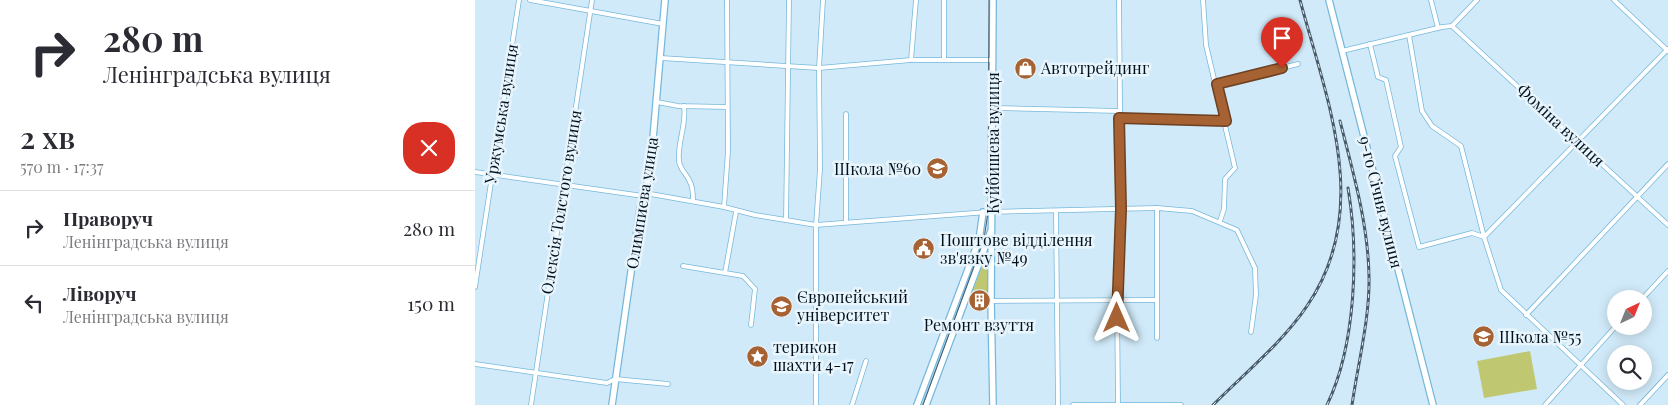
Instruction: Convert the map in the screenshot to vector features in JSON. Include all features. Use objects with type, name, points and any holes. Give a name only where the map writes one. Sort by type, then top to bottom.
[{"type":"main road","name":"Олимпиева улица","points":[[612,405],[644,195],[651,173],[665,0]]},
{"type":"main road","name":"Куйбишева вулиця","points":[[993,0],[991,302],[993,405]]},
{"type":"main road","name":"9-го Січня вулиця","points":[[1329,0],[1433,405]]},
{"type":"main road","points":[[917,405],[979,240],[983,212]]},
{"type":"main road","points":[[926,405],[993,224]]},
{"type":"street","name":"Уржумська вулиця","points":[[475,287],[519,0]]},
{"type":"street","points":[[530,0],[663,24]]},
{"type":"street","name":"Олексія Толстого вулиця","points":[[531,405],[592,0]]},
{"type":"street","points":[[724,207],[727,107],[727,0]]},
{"type":"street","points":[[785,220],[789,0]]},
{"type":"street","points":[[816,405],[816,225],[820,169],[819,68],[823,0]]},
{"type":"street","points":[[911,60],[916,0]]},
{"type":"street","points":[[944,0],[944,59]]},
{"type":"street","points":[[1118,403],[1117,299],[1121,209],[1119,0]]},
{"type":"street","points":[[1203,0],[1206,45],[1226,121],[1235,168],[1225,179],[1220,221]]},
{"type":"street","points":[[1431,0],[1438,28]]},
{"type":"street","points":[[1342,51],[1453,26],[1477,0]]},
{"type":"street","points":[[1484,237],[1668,50],[1614,0]]},
{"type":"street","name":"Фоміна вулиця","points":[[1453,26],[1668,225]]},
{"type":"street","points":[[1409,35],[1422,110],[1433,126],[1461,146],[1484,237],[1501,290],[1623,405]]},
{"type":"street","points":[[1370,44],[1378,77],[1386,80],[1401,146],[1395,156],[1419,247],[1472,233],[1484,237]]},
{"type":"street","points":[[661,58],[819,68],[911,60],[994,60]]},
{"type":"street","points":[[1217,84],[1298,64]]},
{"type":"street","points":[[657,102],[685,106],[727,107]]},
{"type":"street","points":[[685,106],[685,125],[681,134],[679,161],[681,169],[691,182],[693,201]]},
{"type":"street","points":[[993,108],[1119,111]]},
{"type":"street","points":[[846,114],[846,222]]},
{"type":"street","points":[[1119,118],[1226,121]]},
{"type":"street","points":[[1526,315],[1668,164]]},
{"type":"street","points":[[475,172],[693,201],[724,207],[736,212],[816,225],[983,212],[1157,208],[1192,211],[1220,221],[1237,230],[1255,268],[1256,295],[1251,332]]},
{"type":"street","points":[[1157,208],[1157,338]]},
{"type":"street","points":[[1056,211],[1057,405]]},
{"type":"street","points":[[725,273],[736,212]]},
{"type":"street","points":[[683,266],[743,276],[755,289],[751,325]]},
{"type":"street","points":[[1650,290],[1668,271]]},
{"type":"street","points":[[991,302],[1156,300]]},
{"type":"street","points":[[1545,405],[1608,335]]},
{"type":"street","points":[[852,405],[866,361]]},
{"type":"street","points":[[475,364],[535,374],[607,382],[615,380],[667,384]]},
{"type":"street","points":[[1639,405],[1668,375]]},
{"type":"street","points":[[1073,405],[1118,403],[1181,405]]},
{"type":"green space","points":[[984,261],[989,263],[988,301],[974,296],[973,290]]},
{"type":"green space","points":[[1530,351],[1537,389],[1484,398],[1477,361]]},
{"type":"tram line","points":[[923,405],[984,239],[988,212],[989,0]]},
{"type":"railway","points":[[1213,405],[1275,345],[1297,320],[1307,306],[1327,269],[1338,232],[1341,194],[1338,155],[1322,77],[1300,0]]},
{"type":"railway","points":[[1340,121],[1363,217],[1369,276],[1366,324],[1352,405]]},
{"type":"railway","points":[[1327,405],[1337,381],[1344,355],[1353,298],[1353,241],[1348,188]]},
{"type":"place","name":"Автотрейдинг","points":[[1025,68]]},
{"type":"place","name":"Школа №60","points":[[937,169]]},
{"type":"place","name":"Поштове відділення зв'язку №49","points":[[924,249]]},
{"type":"place","name":"Ремонт взуття","points":[[979,301]]},
{"type":"place","name":"Європейський університет","points":[[781,306]]},
{"type":"place","name":"Школа №55","points":[[1483,337]]},
{"type":"place","name":"терикон шахти 4-17","points":[[757,356]]},
{"type":"route","points":[[1117,318],[1121,209],[1119,118],[1226,121],[1217,84],[1282,68]]}]
